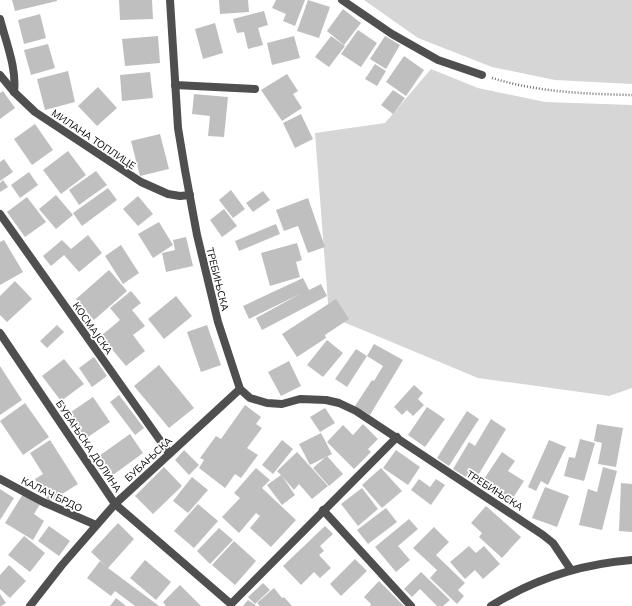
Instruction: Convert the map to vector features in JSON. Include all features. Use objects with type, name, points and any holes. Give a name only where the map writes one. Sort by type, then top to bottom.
[{"type":"street","name":"ТРЕБИЊСКА","points":[[170,0],[178,128],[190,196],[218,322],[240,389],[250,398],[267,403],[282,404],[313,399],[339,403],[356,411],[543,535],[553,543],[571,570]]},
{"type":"street","points":[[342,0],[392,34],[438,60],[482,75]]},
{"type":"street","points":[[0,19],[11,64],[15,85],[14,92]]},
{"type":"street","name":"МИЛАНА ТОПЛИЦЕ","points":[[0,75],[14,92],[35,112],[141,182],[168,194],[190,196]]},
{"type":"street","points":[[175,85],[255,89]]},
{"type":"street","name":"КОСМАЈСКА","points":[[0,214],[169,452]]},
{"type":"street","name":"БУБАЊСКА ДОЛИНА","points":[[0,333],[115,504],[231,604],[323,510]]},
{"type":"street","name":"БУБАЊСКА","points":[[30,606],[115,504],[169,452],[240,389]]},
{"type":"street","points":[[397,438],[323,510],[411,606]]},
{"type":"street","name":"КАЛАЧ БРДО","points":[[0,479],[43,502],[96,525]]},
{"type":"street","points":[[491,606],[532,584],[571,570],[600,564],[632,560]]},
{"type":"path","points":[[482,75],[517,86],[590,94],[632,95]]},
{"type":"shaded area","points":[[364,0],[632,0],[632,84],[555,80],[492,67],[418,38]]},
{"type":"shaded area","points":[[431,69],[478,88],[545,102],[632,105],[632,388],[609,396],[478,378],[329,316],[315,133],[385,123]]},
{"type":"building","points":[[12,0],[57,0],[57,1],[15,11]]},
{"type":"building","points":[[119,0],[152,0],[153,19],[120,20]]},
{"type":"building","points":[[219,0],[248,0],[249,12],[220,14]]},
{"type":"building","points":[[276,0],[305,0],[295,26],[283,21],[286,14],[272,8]]},
{"type":"building","points":[[308,0],[330,7],[319,38],[297,31]]},
{"type":"building","points":[[343,9],[361,23],[344,45],[327,31]]},
{"type":"building","points":[[264,11],[268,25],[258,28],[263,45],[248,49],[244,32],[237,33],[233,19]]},
{"type":"building","points":[[40,14],[46,38],[24,44],[18,20]]},
{"type":"building","points":[[215,23],[223,53],[203,59],[195,29]]},
{"type":"building","points":[[358,30],[377,43],[361,67],[341,54]]},
{"type":"building","points":[[158,36],[160,63],[125,66],[122,39]]},
{"type":"building","points":[[294,36],[300,58],[272,65],[267,43]]},
{"type":"building","points":[[331,36],[345,46],[329,67],[315,57]]},
{"type":"building","points":[[385,36],[400,45],[386,69],[370,59]]},
{"type":"building","points":[[48,44],[55,68],[31,75],[24,50]]},
{"type":"building","points":[[404,56],[424,70],[406,96],[386,82]]},
{"type":"building","points":[[375,64],[386,71],[377,86],[365,79]]},
{"type":"building","points":[[68,71],[75,102],[45,110],[37,79]]},
{"type":"building","points":[[150,72],[153,98],[122,101],[120,75]]},
{"type":"building","points":[[287,74],[298,91],[293,94],[302,108],[282,121],[261,90]]},
{"type":"building","points":[[98,87],[117,108],[97,126],[78,106]]},
{"type":"building","points":[[393,90],[405,98],[393,114],[381,105]]},
{"type":"building","points":[[3,91],[15,108],[0,119],[0,93]]},
{"type":"building","points":[[194,94],[228,97],[224,137],[208,136],[210,116],[192,114]]},
{"type":"building","points":[[301,114],[313,139],[295,148],[283,123]]},
{"type":"building","points":[[35,124],[53,150],[32,165],[14,139]]},
{"type":"building","points":[[160,134],[169,169],[140,176],[131,141]]},
{"type":"building","points":[[68,151],[86,175],[61,194],[43,170]]},
{"type":"building","points":[[4,159],[13,172],[0,181],[0,162]]},
{"type":"building","points":[[96,171],[107,185],[79,205],[69,190]]},
{"type":"building","points":[[29,172],[38,185],[20,198],[11,185]]},
{"type":"building","points":[[3,180],[8,187],[0,192],[0,183]]},
{"type":"building","points":[[108,188],[117,200],[82,226],[73,213]]},
{"type":"building","points":[[231,190],[245,209],[233,218],[219,200]]},
{"type":"building","points":[[263,191],[270,200],[253,212],[246,203]]},
{"type":"building","points":[[56,195],[73,215],[56,229],[39,209]]},
{"type":"building","points":[[138,196],[153,214],[138,226],[123,209]]},
{"type":"building","points":[[27,197],[46,222],[25,237],[7,212]]},
{"type":"building","points":[[308,198],[325,247],[308,253],[298,226],[284,231],[276,210]]},
{"type":"building","points":[[224,209],[237,226],[222,237],[210,220]]},
{"type":"building","points":[[159,222],[173,245],[153,258],[138,234]]},
{"type":"building","points":[[276,224],[280,234],[239,251],[235,241]]},
{"type":"building","points":[[88,235],[102,253],[79,272],[64,255],[51,266],[43,256],[62,240],[71,249]]},
{"type":"building","points":[[186,237],[193,266],[166,272],[162,253],[175,250],[173,240]]},
{"type":"building","points":[[4,240],[23,272],[0,285],[0,242]]},
{"type":"building","points":[[297,243],[302,260],[296,262],[300,277],[270,286],[261,253]]},
{"type":"building","points":[[121,245],[139,273],[123,284],[105,256]]},
{"type":"building","points":[[109,270],[127,291],[94,320],[76,299]]},
{"type":"building","points":[[303,278],[309,290],[321,284],[327,296],[262,330],[256,318],[300,294],[249,319],[243,306]]},
{"type":"building","points":[[15,281],[32,299],[7,322],[0,315],[0,296]]},
{"type":"building","points":[[131,291],[141,303],[132,310],[145,326],[133,335],[145,351],[126,366],[101,336],[120,320],[110,308]]},
{"type":"building","points":[[176,296],[192,316],[164,339],[148,319]]},
{"type":"building","points":[[336,299],[349,319],[325,335],[326,338],[297,357],[282,334]]},
{"type":"building","points":[[57,325],[64,332],[47,348],[40,341]]},
{"type":"building","points":[[207,325],[221,365],[201,372],[187,332]]},
{"type":"building","points":[[327,340],[343,353],[323,377],[307,365]]},
{"type":"building","points":[[374,344],[403,360],[370,415],[355,406],[372,380],[374,381],[383,366],[367,356]]},
{"type":"building","points":[[356,349],[367,356],[347,387],[335,379]]},
{"type":"building","points":[[94,357],[107,376],[92,387],[79,368]]},
{"type":"building","points":[[64,359],[84,384],[61,401],[42,376]]},
{"type":"building","points":[[289,361],[301,386],[281,396],[268,372]]},
{"type":"building","points":[[159,365],[194,408],[169,428],[134,386]]},
{"type":"building","points":[[0,366],[22,400],[0,415]]},
{"type":"building","points":[[414,385],[423,393],[418,399],[424,405],[413,416],[407,410],[402,415],[394,407]]},
{"type":"building","points":[[119,395],[144,428],[135,435],[110,402]]},
{"type":"building","points":[[93,397],[110,422],[85,439],[68,414]]},
{"type":"building","points":[[25,403],[49,437],[23,455],[0,421]]},
{"type":"building","points":[[245,405],[261,417],[256,424],[262,428],[247,448],[258,455],[241,478],[235,474],[225,488],[199,468],[204,460],[200,458],[216,436],[221,439]]},
{"type":"building","points":[[427,407],[445,419],[425,447],[408,435]]},
{"type":"building","points":[[325,408],[335,423],[320,432],[310,417]]},
{"type":"building","points":[[467,411],[479,419],[449,466],[437,458]]},
{"type":"building","points":[[491,419],[506,429],[474,482],[453,469],[469,442],[475,446]]},
{"type":"building","points":[[363,424],[378,439],[368,449],[371,452],[354,469],[327,442],[343,425],[353,435]]},
{"type":"building","points":[[597,424],[623,428],[616,467],[598,464],[602,443],[594,441]]},
{"type":"building","points":[[321,433],[332,454],[310,465],[299,444]]},
{"type":"building","points":[[130,434],[143,453],[113,475],[99,456]]},
{"type":"building","points":[[580,439],[595,443],[584,481],[564,476],[569,457],[575,458]]},
{"type":"building","points":[[50,440],[78,484],[49,502],[35,479],[43,474],[30,453]]},
{"type":"building","points":[[282,440],[293,449],[273,474],[262,465]]},
{"type":"building","points":[[549,440],[566,447],[548,485],[541,481],[536,491],[528,487]]},
{"type":"building","points":[[184,450],[199,465],[189,475],[175,460]]},
{"type":"building","points":[[396,450],[420,467],[408,485],[383,468]]},
{"type":"building","points":[[297,452],[328,486],[312,499],[299,484],[294,490],[282,476],[295,495],[282,505],[267,485],[281,475],[277,471]]},
{"type":"building","points":[[502,452],[515,461],[508,471],[524,481],[509,504],[480,485]]},
{"type":"building","points":[[327,456],[343,474],[329,486],[313,468]]},
{"type":"building","points":[[164,467],[182,486],[153,514],[135,496]]},
{"type":"building","points":[[603,467],[617,471],[602,530],[579,525],[588,489],[597,492]]},
{"type":"building","points":[[256,468],[270,480],[262,488],[296,520],[271,547],[250,528],[260,516],[256,513],[239,533],[222,517],[240,498],[234,493]]},
{"type":"building","points":[[381,468],[402,491],[382,508],[362,485]]},
{"type":"building","points":[[192,477],[208,490],[188,513],[173,501]]},
{"type":"building","points":[[419,479],[430,487],[436,479],[445,485],[431,505],[411,490]]},
{"type":"building","points":[[621,483],[632,484],[632,532],[619,531]]},
{"type":"building","points":[[545,487],[569,496],[557,527],[532,518]]},
{"type":"building","points":[[362,488],[378,509],[358,526],[341,504]]},
{"type":"building","points":[[0,489],[14,498],[0,520]]},
{"type":"building","points":[[23,494],[40,504],[34,514],[44,521],[33,540],[5,523]]},
{"type":"building","points":[[198,504],[218,521],[194,548],[174,531]]},
{"type":"building","points":[[486,506],[521,537],[502,558],[479,537],[482,533],[471,523]]},
{"type":"building","points":[[386,508],[397,522],[368,544],[357,530]]},
{"type":"building","points":[[409,519],[418,529],[398,546],[410,560],[396,572],[375,547]]},
{"type":"building","points":[[118,523],[134,539],[108,568],[159,606],[135,606],[115,591],[111,596],[87,578],[100,561],[106,566],[91,552]]},
{"type":"building","points":[[49,526],[70,541],[59,556],[38,541]]},
{"type":"building","points":[[325,526],[333,534],[320,546],[324,551],[319,555],[331,568],[320,578],[314,572],[301,585],[283,566]]},
{"type":"building","points":[[434,527],[449,542],[436,555],[465,583],[458,590],[464,596],[457,604],[430,578],[437,570],[413,548]]},
{"type":"building","points":[[219,528],[233,540],[210,564],[197,551]]},
{"type":"building","points":[[24,536],[45,553],[30,572],[8,555]]},
{"type":"building","points":[[234,541],[256,561],[235,585],[212,565]]},
{"type":"building","points":[[469,546],[476,553],[484,546],[500,564],[483,579],[475,570],[465,579],[450,562]]},
{"type":"building","points":[[355,559],[367,571],[341,596],[330,584]]},
{"type":"building","points":[[145,560],[171,582],[156,600],[130,578]]},
{"type":"building","points":[[9,565],[26,581],[10,598],[0,589],[0,575]]},
{"type":"building","points":[[421,572],[450,600],[443,606],[437,606],[420,589],[412,597],[404,589]]},
{"type":"building","points":[[379,581],[404,606],[370,606],[371,604],[364,597]]},
{"type":"building","points":[[263,583],[270,590],[255,604],[248,597]]},
{"type":"building","points":[[180,585],[201,606],[166,606],[163,602]]},
{"type":"building","points":[[274,588],[282,598],[284,597],[292,606],[260,606],[257,603]]},
{"type":"building","points":[[0,594],[6,603],[1,606],[0,606]]},
{"type":"building","points":[[116,598],[126,606],[110,606]]},
{"type":"building","points":[[248,600],[254,604],[256,606],[243,606]]}]
